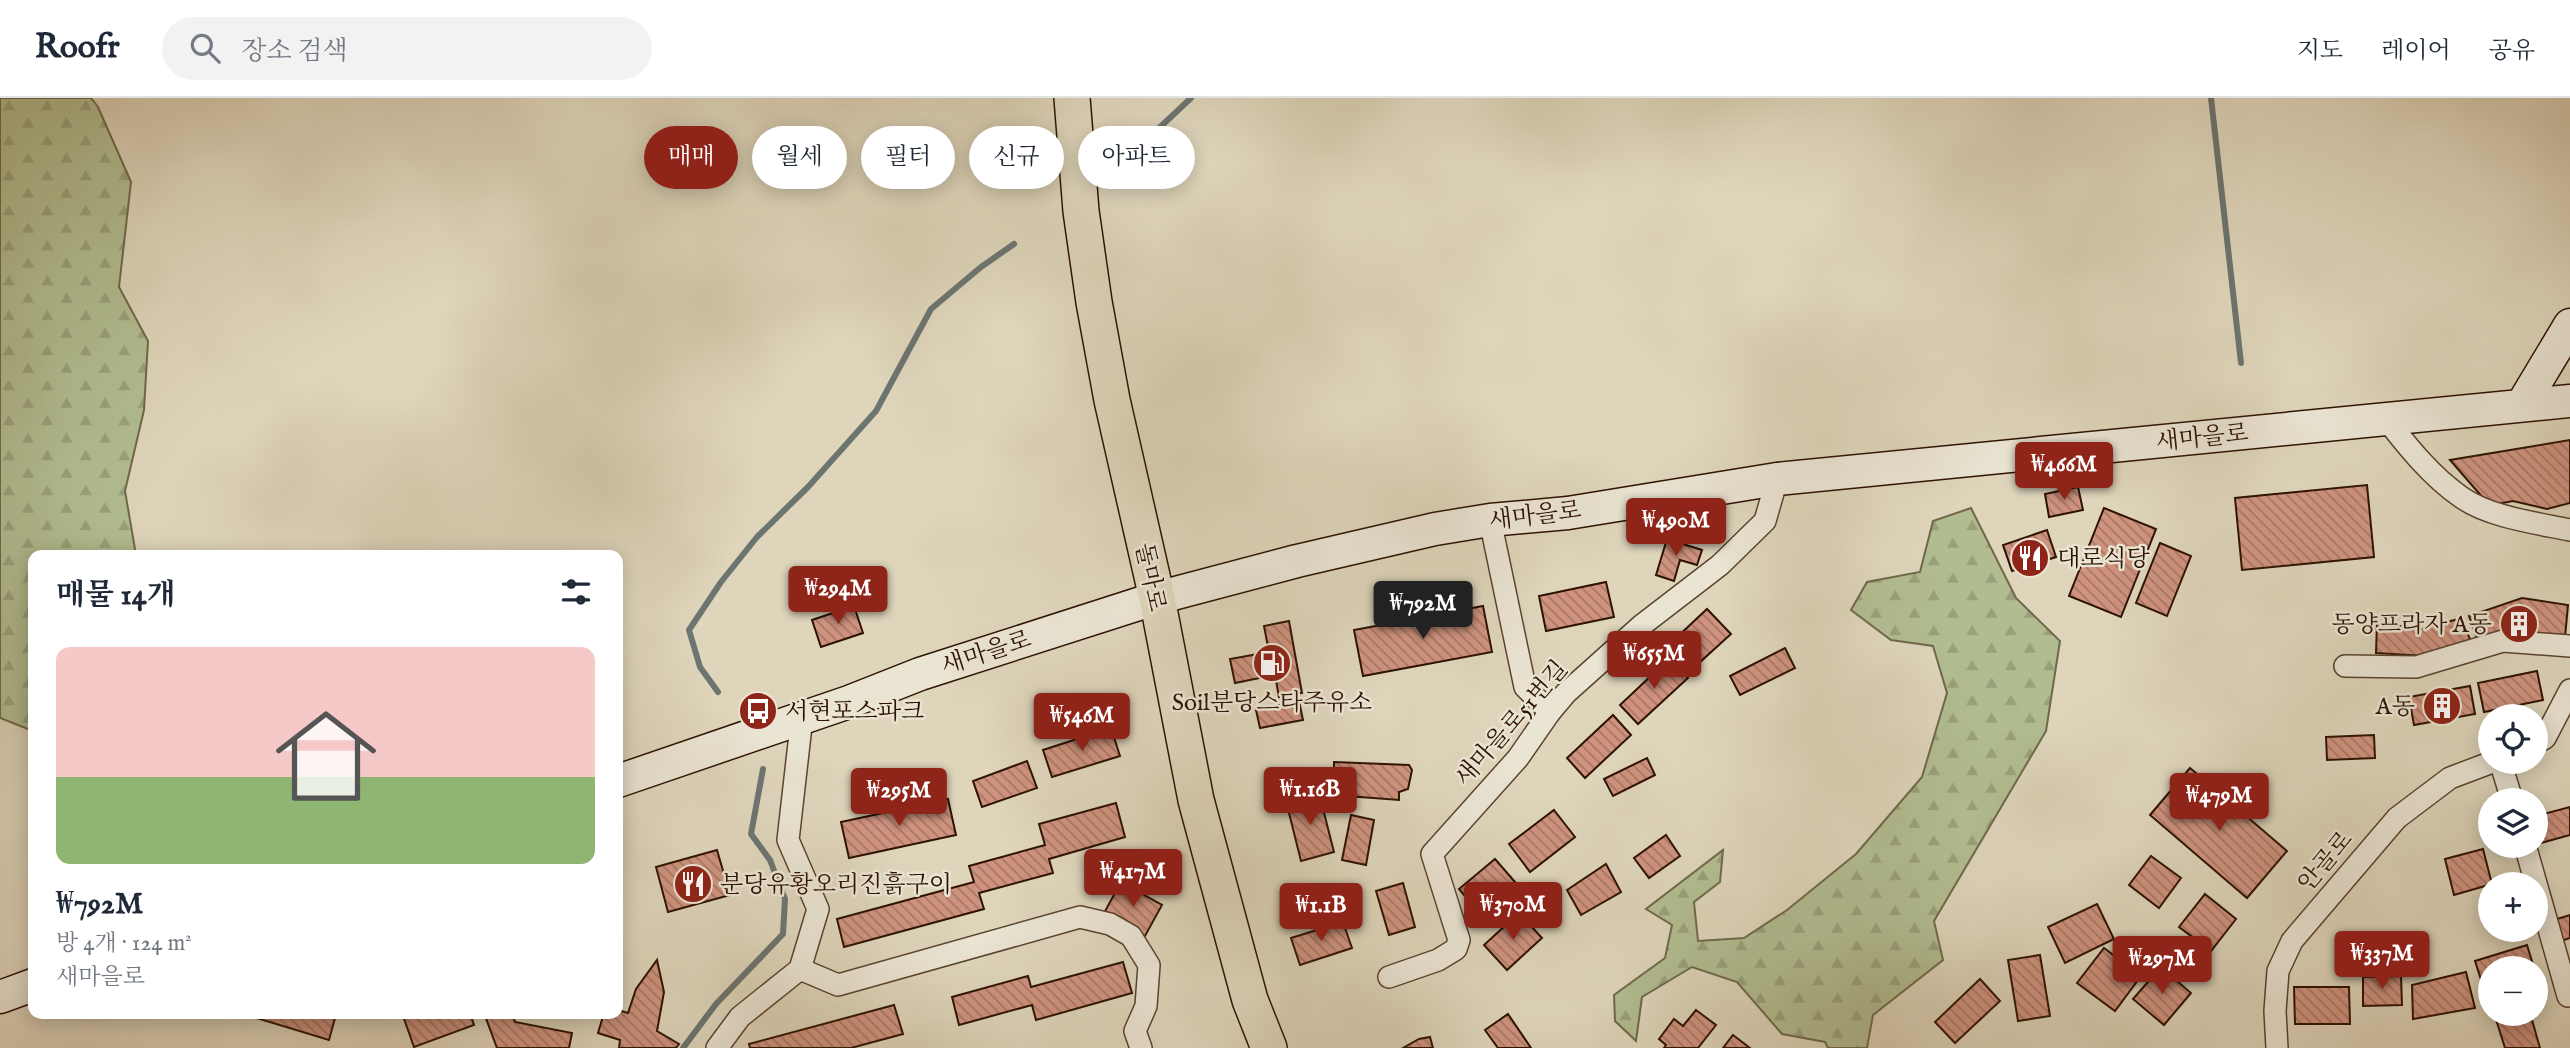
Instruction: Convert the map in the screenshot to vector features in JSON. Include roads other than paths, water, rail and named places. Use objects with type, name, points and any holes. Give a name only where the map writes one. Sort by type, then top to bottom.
[{"type":"main road","name":"돌마로","points":[[1072,98],[1081,211],[1112,400],[1157,598],[1196,800],[1250,1000],[1269,1048]]},
{"type":"street","points":[[2522,405],[2570,325]]},
{"type":"street","name":"새마을로","points":[[623,779],[849,702],[920,674],[1157,598],[1435,529],[1490,520],[1568,513],[1777,479],[2570,401]]},
{"type":"street","points":[[2386,419],[2418,459],[2462,498],[2501,515],[2570,530]]},
{"type":"street","name":"새마을로51번길","points":[[1389,977],[1437,960],[1456,949],[1459,940],[1432,854],[1518,758],[1566,693],[1633,633],[1720,565],[1765,521],[1777,479]]},
{"type":"street","points":[[1490,520],[1524,687],[1550,712]]},
{"type":"street","points":[[2345,666],[2416,667],[2504,641],[2570,646]]},
{"type":"street","points":[[2548,732],[2570,691]]},
{"type":"street","points":[[717,1048],[740,1017],[800,969],[818,909],[788,840],[802,717]]},
{"type":"street","name":"안골로","points":[[2277,1048],[2275,1011],[2278,971],[2292,941],[2397,818],[2450,778],[2478,768]]},
{"type":"street","points":[[2529,858],[2568,996]]},
{"type":"street","points":[[800,969],[838,985],[1080,917],[1110,924],[1131,936],[1149,965],[1146,1006],[1135,1031],[1141,1048]]},
{"type":"street","points":[[0,997],[28,987]]},
{"type":"waterway","points":[[1161,126],[1191,98]]},
{"type":"waterway","points":[[2211,98],[2241,363]]},
{"type":"waterway","points":[[718,692],[700,667],[689,630],[721,582],[757,537],[808,487],[876,411],[931,309],[981,267],[1014,244]]},
{"type":"waterway","points":[[683,1048],[716,1004],[783,934],[785,899],[770,860],[751,834],[763,769]]},
{"type":"place","name":"대로식당","points":[[2030,558]]},
{"type":"place","name":"동양프라자 A동","points":[[2519,624]]},
{"type":"place","name":"Soil분당스타주유소","points":[[1272,663]]},
{"type":"place","name":"A동","points":[[2442,706]]},
{"type":"place","name":"서현포스파크","points":[[758,711]]},
{"type":"place","name":"분당유황오리진흙구이","points":[[693,884]]}]
